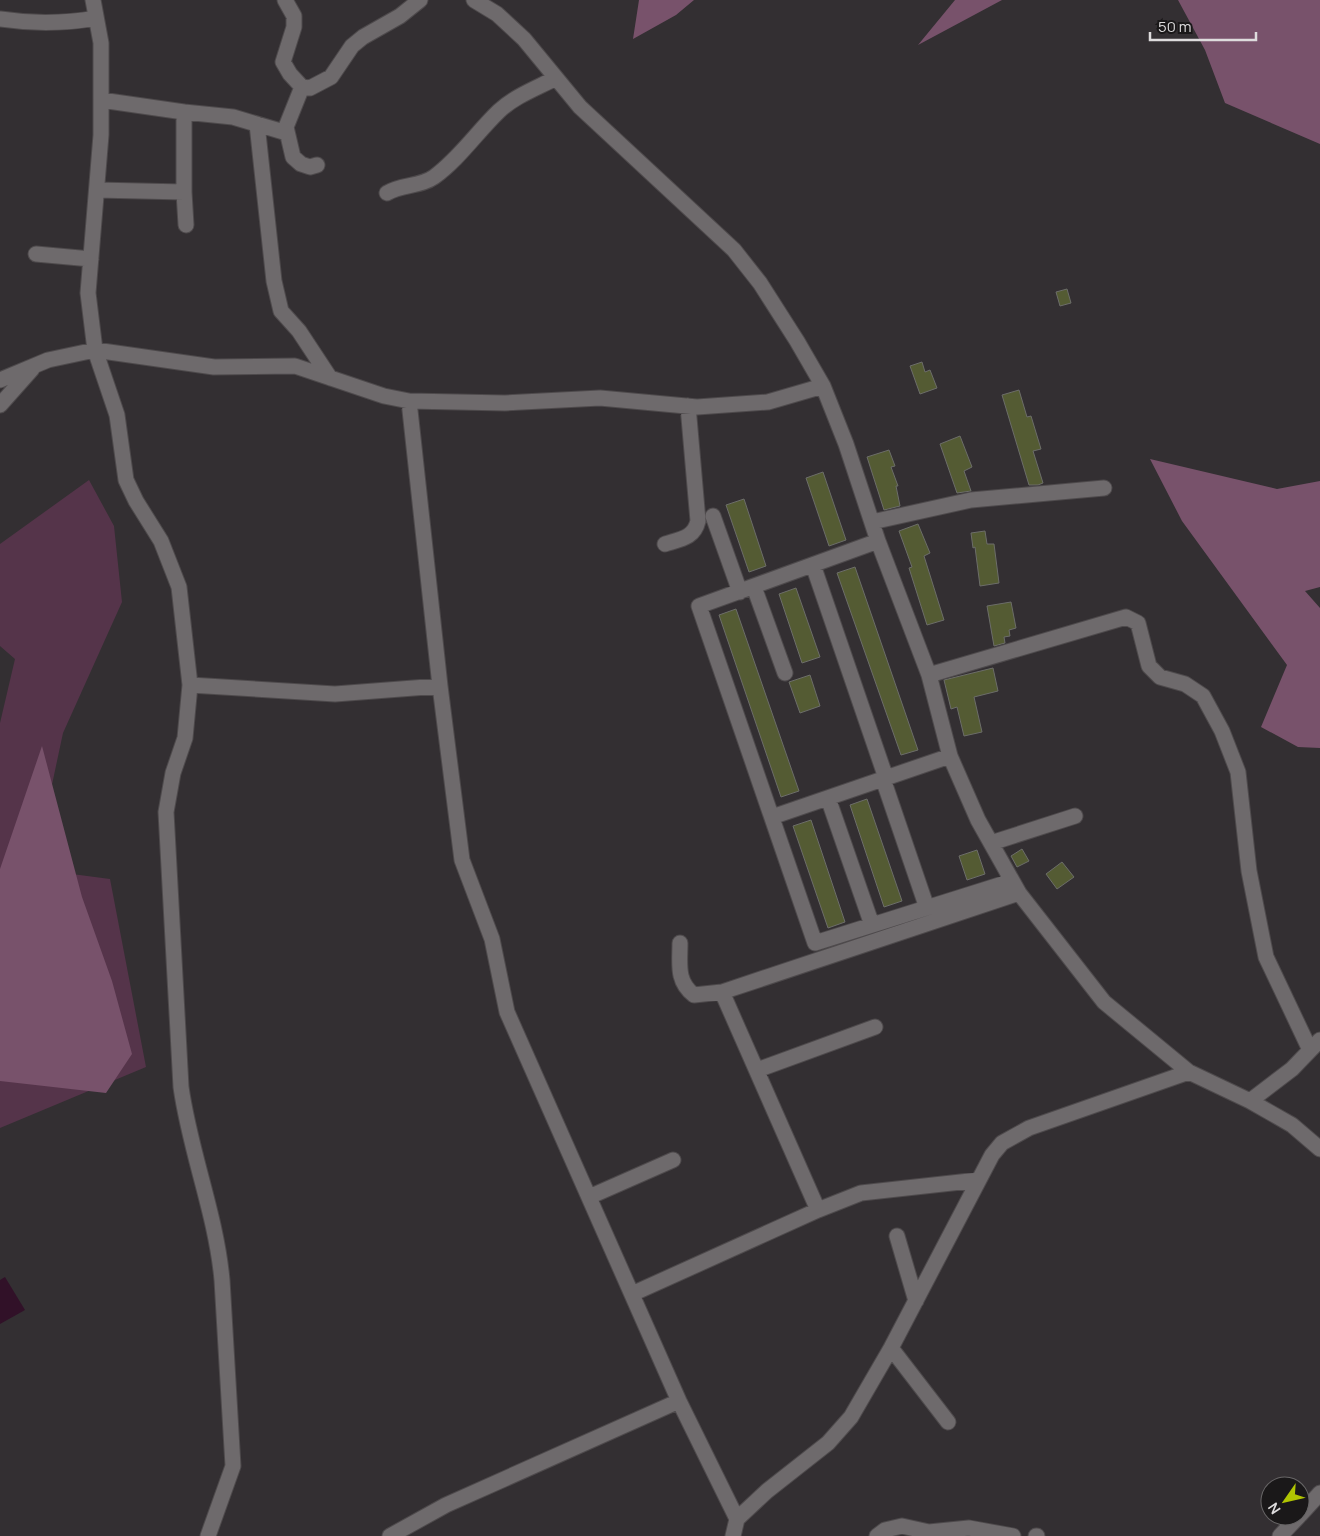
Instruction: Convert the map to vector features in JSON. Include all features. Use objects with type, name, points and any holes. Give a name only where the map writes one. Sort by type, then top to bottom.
[{"type":"street","points":[[93,0],[101,43],[101,135],[88,293],[94,350],[117,415],[126,480],[136,502],[161,542],[179,587],[190,685],[185,738],[173,773],[166,812],[181,1087],[185,1118],[220,1255],[233,1466],[208,1536]]},
{"type":"street","points":[[285,0],[294,16],[294,27],[283,62],[290,74],[302,87],[310,88],[331,77],[352,46],[363,37],[400,16],[420,0]]},
{"type":"street","points":[[474,0],[490,4],[497,14],[524,39],[580,107],[734,250],[760,283],[797,341],[822,386],[846,444],[878,541],[929,675],[950,756],[978,820],[1016,887],[1104,1002],[1189,1072],[1250,1101],[1292,1125],[1320,1148]]},
{"type":"street","points":[[0,19],[30,23],[68,23],[96,18]]},
{"type":"street","points":[[386,193],[396,187],[424,182],[434,177],[466,148],[508,103],[556,78]]},
{"type":"street","points":[[302,87],[286,127],[287,133],[293,156],[301,164],[310,167],[318,165]]},
{"type":"street","points":[[101,100],[184,112],[233,116],[287,133]]},
{"type":"street","points":[[184,112],[186,225]]},
{"type":"street","points":[[257,124],[274,281],[281,311],[298,331],[330,378]]},
{"type":"street","points":[[97,190],[184,192]]},
{"type":"street","points":[[36,254],[91,259]]},
{"type":"street","points":[[0,380],[48,360],[94,350],[214,367],[295,366],[384,396],[409,401],[505,403],[600,398],[688,406],[768,402],[822,386]]},
{"type":"street","points":[[0,405],[35,366]]},
{"type":"street","points":[[409,401],[440,686],[462,860],[492,939],[507,1012],[679,1401],[737,1519]]},
{"type":"street","points":[[665,544],[689,536],[696,531],[698,521],[688,406]]},
{"type":"street","points":[[872,522],[971,500],[1104,488]]},
{"type":"street","points":[[713,516],[785,672]]},
{"type":"street","points":[[878,541],[699,606],[815,943],[928,908],[1016,887]]},
{"type":"street","points":[[813,565],[928,908]]},
{"type":"street","points":[[929,675],[1126,617],[1138,624],[1149,666],[1160,677],[1185,684],[1202,696],[1222,731],[1238,772],[1249,871],[1266,957],[1315,1045],[1292,1069],[1250,1101]]},
{"type":"street","points":[[190,685],[335,694],[440,686]]},
{"type":"street","points":[[772,817],[950,756]]},
{"type":"street","points":[[828,798],[872,925]]},
{"type":"street","points":[[991,843],[1075,816]]},
{"type":"street","points":[[680,943],[681,975],[685,987],[694,995],[722,992],[1016,887]]},
{"type":"street","points":[[722,992],[818,1210]]},
{"type":"street","points":[[757,1070],[875,1027]]},
{"type":"street","points":[[733,1536],[737,1519],[767,1491],[828,1443],[851,1417],[891,1348],[979,1180],[1002,1143],[1029,1128],[1189,1072]]},
{"type":"street","points":[[589,1197],[673,1160]]},
{"type":"street","points":[[632,1294],[818,1210],[861,1193],[979,1180]]},
{"type":"street","points":[[897,1236],[916,1301]]},
{"type":"street","points":[[891,1348],[948,1422]]},
{"type":"street","points":[[390,1536],[446,1505],[679,1401]]},
{"type":"street","points":[[1310,1503],[1320,1493]]},
{"type":"street","points":[[877,1536],[885,1530],[902,1526],[929,1532],[968,1528],[1013,1536]]},
{"type":"street","points":[[1280,1536],[1289,1526]]},
{"type":"shaded area","points":[[639,0],[694,0],[676,15],[633,39]]},
{"type":"shaded area","points":[[955,0],[1002,0],[918,45]]},
{"type":"shaded area","points":[[1178,0],[1320,0],[1320,144],[1225,103],[1205,50]]},
{"type":"shaded area","points":[[1150,459],[1277,489],[1320,481],[1320,587],[1305,591],[1320,608],[1320,748],[1298,747],[1261,727],[1287,665],[1182,521]]},
{"type":"shaded area","points":[[89,480],[114,526],[122,602],[63,733],[34,869],[110,879],[146,1067],[0,1128],[0,723],[15,659],[0,646],[0,544]]},
{"type":"shaded area","points":[[42,746],[82,897],[112,981],[132,1054],[106,1093],[0,1081],[0,869]]},
{"type":"shaded area","points":[[5,1277],[25,1310],[0,1324],[0,1280]]},
{"type":"building","points":[[1067,289],[1071,303],[1060,306],[1056,292]]},
{"type":"building","points":[[922,362],[925,372],[930,370],[937,388],[920,394],[910,366]]},
{"type":"building","points":[[1019,390],[1027,417],[1031,416],[1041,449],[1033,451],[1043,483],[1038,485],[1029,485],[1002,395]]},
{"type":"building","points":[[960,436],[972,467],[964,471],[971,491],[957,493],[940,444]]},
{"type":"building","points":[[889,450],[895,466],[891,467],[898,486],[896,486],[900,506],[884,510],[867,457]]},
{"type":"building","points":[[823,472],[846,540],[829,546],[806,478]]},
{"type":"building","points":[[744,499],[766,566],[749,572],[726,505]]},
{"type":"building","points":[[918,524],[930,553],[924,556],[944,620],[927,625],[909,568],[912,567],[899,531]]},
{"type":"building","points":[[985,531],[987,544],[994,544],[999,583],[980,586],[975,547],[973,548],[971,533]]},
{"type":"building","points":[[855,567],[918,750],[901,755],[837,573]]},
{"type":"building","points":[[796,588],[820,657],[802,663],[779,594]]},
{"type":"building","points":[[1011,602],[1016,628],[1009,630],[1010,636],[1004,637],[1005,643],[994,646],[987,606]]},
{"type":"building","points":[[736,609],[799,791],[781,797],[719,615]]},
{"type":"building","points":[[993,668],[998,691],[974,697],[982,732],[964,736],[957,707],[951,709],[944,680]]},
{"type":"building","points":[[810,675],[820,706],[800,713],[789,682]]},
{"type":"building","points":[[867,799],[902,901],[884,907],[850,805]]},
{"type":"building","points":[[811,820],[845,922],[828,928],[793,826]]},
{"type":"building","points":[[1022,849],[1029,861],[1017,867],[1011,856]]},
{"type":"building","points":[[977,850],[985,874],[967,880],[959,856]]},
{"type":"building","points":[[1062,862],[1074,877],[1057,889],[1046,874]]}]
